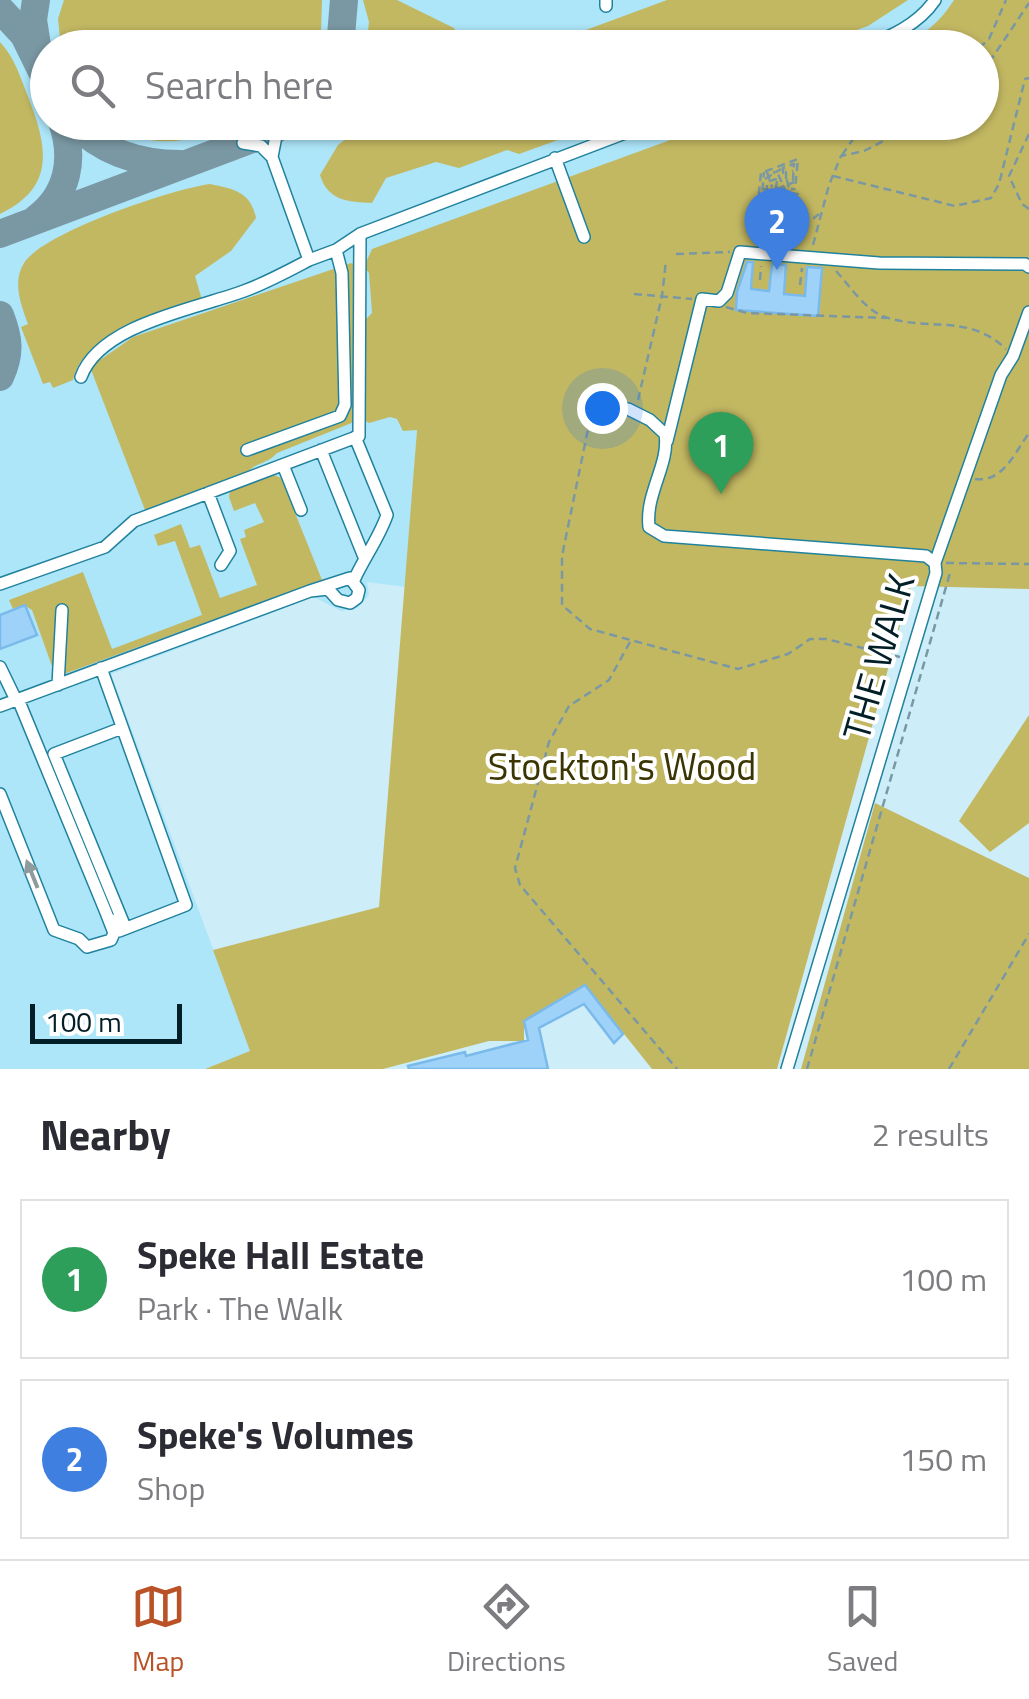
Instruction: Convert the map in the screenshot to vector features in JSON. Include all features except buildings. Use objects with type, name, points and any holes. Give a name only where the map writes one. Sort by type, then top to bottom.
[{"type":"street","points":[[900,30],[925,14],[936,0]]},
{"type":"street","points":[[272,157],[275,140]]},
{"type":"street","points":[[81,377],[86,364],[140,325],[247,290],[336,250],[360,234],[604,140]]},
{"type":"street","points":[[243,142],[261,146],[272,157],[309,260]]},
{"type":"street","points":[[555,158],[584,237]]},
{"type":"street","points":[[0,584],[105,547],[134,521],[359,436],[360,234]]},
{"type":"street","points":[[248,450],[328,422],[340,416],[345,405],[342,272],[336,250]]},
{"type":"street","points":[[667,441],[702,300],[719,301],[727,294],[740,252],[878,264],[1029,267]]},
{"type":"street","points":[[935,563],[1001,375],[1014,356],[1029,312]]},
{"type":"street","points":[[632,410],[659,426],[667,441]]},
{"type":"street","points":[[0,706],[344,578],[381,533],[386,515],[355,437]]},
{"type":"street","name":"THE WALK","points":[[667,441],[646,508],[649,526],[664,536],[926,556],[935,563],[936,573],[787,1069]]},
{"type":"street","points":[[321,450],[364,557]]},
{"type":"street","points":[[283,464],[301,510]]},
{"type":"street","points":[[208,493],[230,550],[221,564]]},
{"type":"street","points":[[310,591],[328,589],[338,600],[350,603],[359,594],[344,578]]},
{"type":"street","points":[[58,684],[62,610]]},
{"type":"street","points":[[0,668],[92,882],[111,940],[87,946],[80,939],[54,930],[0,794]]},
{"type":"street","points":[[92,882],[104,897],[119,931],[186,905],[102,668]]},
{"type":"street","points":[[122,728],[54,754],[125,929]]},
{"type":"path","points":[[992,30],[1006,0]]},
{"type":"path","points":[[999,48],[1029,3]]},
{"type":"path","points":[[832,176],[955,206],[991,198],[1025,79],[1029,78]]},
{"type":"path","points":[[1029,134],[1009,176],[1022,204],[1029,209]]},
{"type":"path","points":[[800,285],[832,176],[853,140]]},
{"type":"path","points":[[842,156],[864,152],[886,140]]},
{"type":"path","points":[[784,241],[782,246],[779,242],[754,242],[761,172],[798,159],[792,177],[795,189],[791,191]]},
{"type":"path","points":[[764,180],[774,171],[794,164],[790,246],[763,220],[774,190],[792,177]]},
{"type":"path","points":[[756,240],[770,241],[781,234],[786,239],[790,201],[778,174],[783,168]]},
{"type":"path","points":[[766,171],[764,206],[776,205],[778,210],[780,192],[784,191]]},
{"type":"path","points":[[766,171],[783,206],[781,223],[762,236],[770,237],[770,241]]},
{"type":"path","points":[[774,171],[776,187],[781,185],[784,191],[788,227]]},
{"type":"path","points":[[756,240],[763,228],[760,222],[765,189],[768,182],[776,179]]},
{"type":"path","points":[[765,189],[770,190],[769,200],[778,201]]},
{"type":"path","points":[[791,191],[798,194],[803,216],[814,218],[820,213]]},
{"type":"path","points":[[756,228],[778,220],[778,214],[771,213],[770,208]]},
{"type":"path","points":[[771,220],[774,236],[788,227]]},
{"type":"path","points":[[772,227],[788,227]]},
{"type":"path","points":[[676,254],[740,252]]},
{"type":"path","points":[[760,280],[762,254]]},
{"type":"path","points":[[825,258],[868,306],[887,318]]},
{"type":"path","points":[[632,410],[662,296],[666,260]]},
{"type":"path","points":[[634,294],[683,298]]},
{"type":"path","points":[[719,301],[730,310],[747,313],[887,318],[980,329],[1014,356]]},
{"type":"path","points":[[593,406],[562,556],[562,605],[590,628],[738,669],[788,654],[810,639],[826,639],[910,660]]},
{"type":"path","points":[[964,476],[981,481],[1001,473],[1029,433]]},
{"type":"path","points":[[935,563],[1029,564]]},
{"type":"path","points":[[808,1069],[950,573]]},
{"type":"path","points":[[630,642],[609,680],[569,706],[550,742],[515,868],[520,885],[678,1069]]},
{"type":"path","points":[[949,1069],[1029,934]]},
{"type":"shaded area","points":[[0,0],[1000,0],[981,30],[30,30],[30,140],[817,140],[418,414],[406,587],[367,582],[369,595],[358,608],[341,611],[314,597],[111,674],[251,1051],[205,1069],[0,1069]]},
{"type":"green space","points":[[64,0],[322,0],[321,30],[59,30]]},
{"type":"green space","points":[[363,0],[397,0],[455,30],[368,30]]},
{"type":"green space","points":[[667,0],[908,0],[857,30],[586,30]]},
{"type":"green space","name":"Stockton's Wood","points":[[954,0],[1029,0],[1029,589],[911,586],[777,1069],[652,1069],[585,985],[524,1021],[524,1041],[489,1041],[383,1069],[205,1069],[250,1051],[213,950],[379,907],[417,430],[403,431],[397,419],[390,417],[369,423],[364,420],[364,321],[372,313],[369,273],[364,267],[372,249],[670,140],[999,140],[999,30],[927,30]]},
{"type":"green space","points":[[0,42],[10,55],[30,103],[30,140],[41,140],[43,150],[38,179],[30,192],[0,214]]},
{"type":"green space","points":[[344,140],[558,140],[519,154],[507,150],[459,168],[436,162],[386,178],[372,203],[347,201],[324,184],[320,175]]},
{"type":"green space","points":[[210,184],[246,197],[256,218],[231,251],[195,276],[202,300],[126,327],[92,349],[73,380],[53,388],[50,382],[43,384],[21,327],[28,324],[18,286],[24,263],[56,238],[82,226],[140,203]]},
{"type":"green space","points":[[351,263],[357,400],[354,422],[277,453],[248,472],[145,510],[90,367],[133,337]]},
{"type":"green space","points":[[274,475],[281,478],[322,580],[64,674],[54,672],[32,610],[24,605],[13,609],[9,600],[83,572],[112,649],[202,615],[175,541],[158,546],[154,535],[181,524],[190,548],[200,545],[220,598],[257,585],[240,539],[246,537],[244,530],[264,522],[255,503],[234,511],[230,490]]},
{"type":"green space","points":[[1029,715],[1029,823],[990,852],[959,821]]},
{"type":"green space","points":[[875,803],[1029,878],[1029,1069],[801,1069]]},
{"type":"taxiway","points":[[35,30],[36,0]]},
{"type":"taxiway","points":[[342,30],[344,0]]},
{"type":"taxiway","points":[[0,9],[30,47]]},
{"type":"taxiway","points":[[37,218],[62,187],[68,162],[67,140]]},
{"type":"taxiway","points":[[95,140],[150,162],[180,164]]},
{"type":"taxiway","points":[[0,234],[250,140]]},
{"type":"taxiway","points":[[0,315],[8,346],[0,377]]},
{"type":"place","name":"Speke's Volumes","points":[[777,270]]},
{"type":"place","name":"Speke Hall Estate","points":[[721,494]]}]
